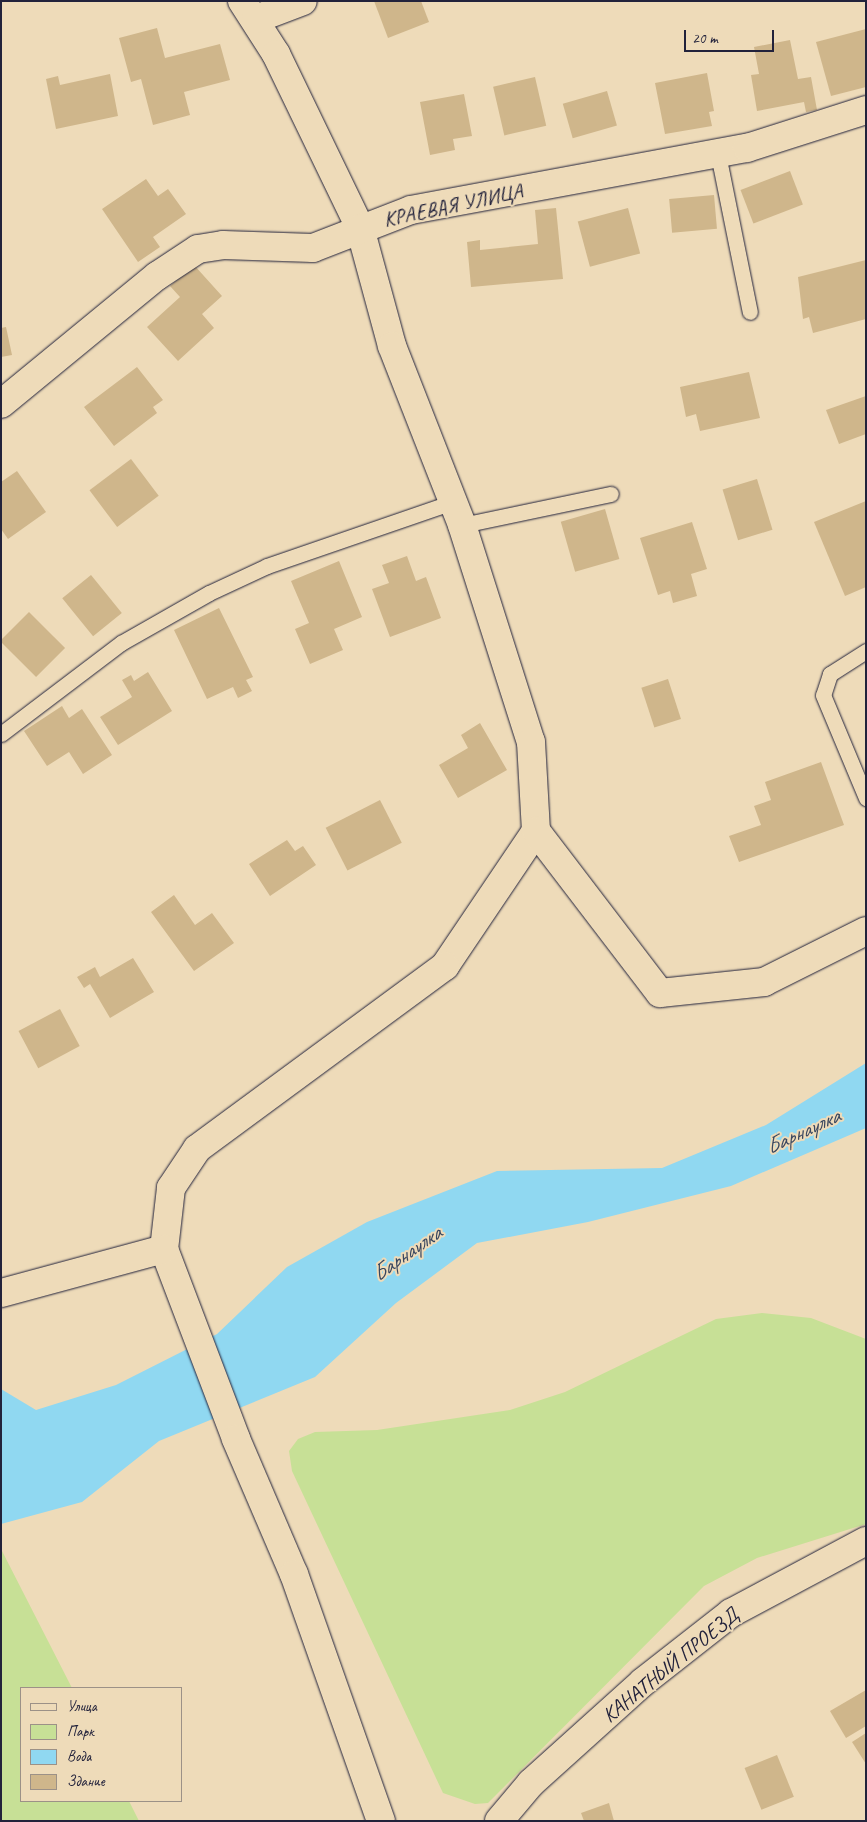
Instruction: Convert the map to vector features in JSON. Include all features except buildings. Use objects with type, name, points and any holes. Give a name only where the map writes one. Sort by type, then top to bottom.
[{"type":"street","points":[[303,1],[249,10],[360,228],[392,346],[457,513],[531,742],[536,830],[660,993],[764,982],[866,931]]},
{"type":"street","name":"КРАЕВАЯ УЛИЦА","points":[[1,404],[186,255],[223,245],[313,248],[360,228],[411,210],[718,154],[805,132],[866,110]]},
{"type":"street","points":[[381,1821],[294,1574],[236,1439],[164,1249],[171,1188],[197,1149],[445,966],[536,830]]},
{"type":"street","points":[[1,1292],[164,1249]]},
{"type":"street","name":"КАНАТНЫЙ ПРОЕЗД","points":[[498,1821],[532,1784],[643,1682],[731,1613],[866,1542]]},
{"type":"lane","points":[[718,154],[750,312]]},
{"type":"lane","points":[[1,734],[121,643],[209,592],[266,566],[457,513],[611,494]]},
{"type":"lane","points":[[866,651],[830,674],[823,695],[866,798]]},
{"type":"green space","points":[[762,1313],[811,1318],[866,1339],[866,1524],[757,1558],[704,1586],[488,1803],[475,1804],[443,1793],[292,1471],[289,1451],[298,1439],[315,1432],[377,1430],[510,1410],[565,1392],[716,1319]]},
{"type":"green space","points":[[1,1549],[71,1687],[20,1687],[20,1802],[130,1802],[139,1821],[1,1821]]},
{"type":"water","name":"Барнаулка","points":[[866,1063],[866,1128],[731,1186],[588,1222],[477,1243],[396,1303],[315,1377],[159,1441],[82,1502],[1,1524],[1,1389],[36,1410],[116,1385],[217,1334],[287,1267],[367,1222],[497,1171],[662,1168],[766,1125]]}]
